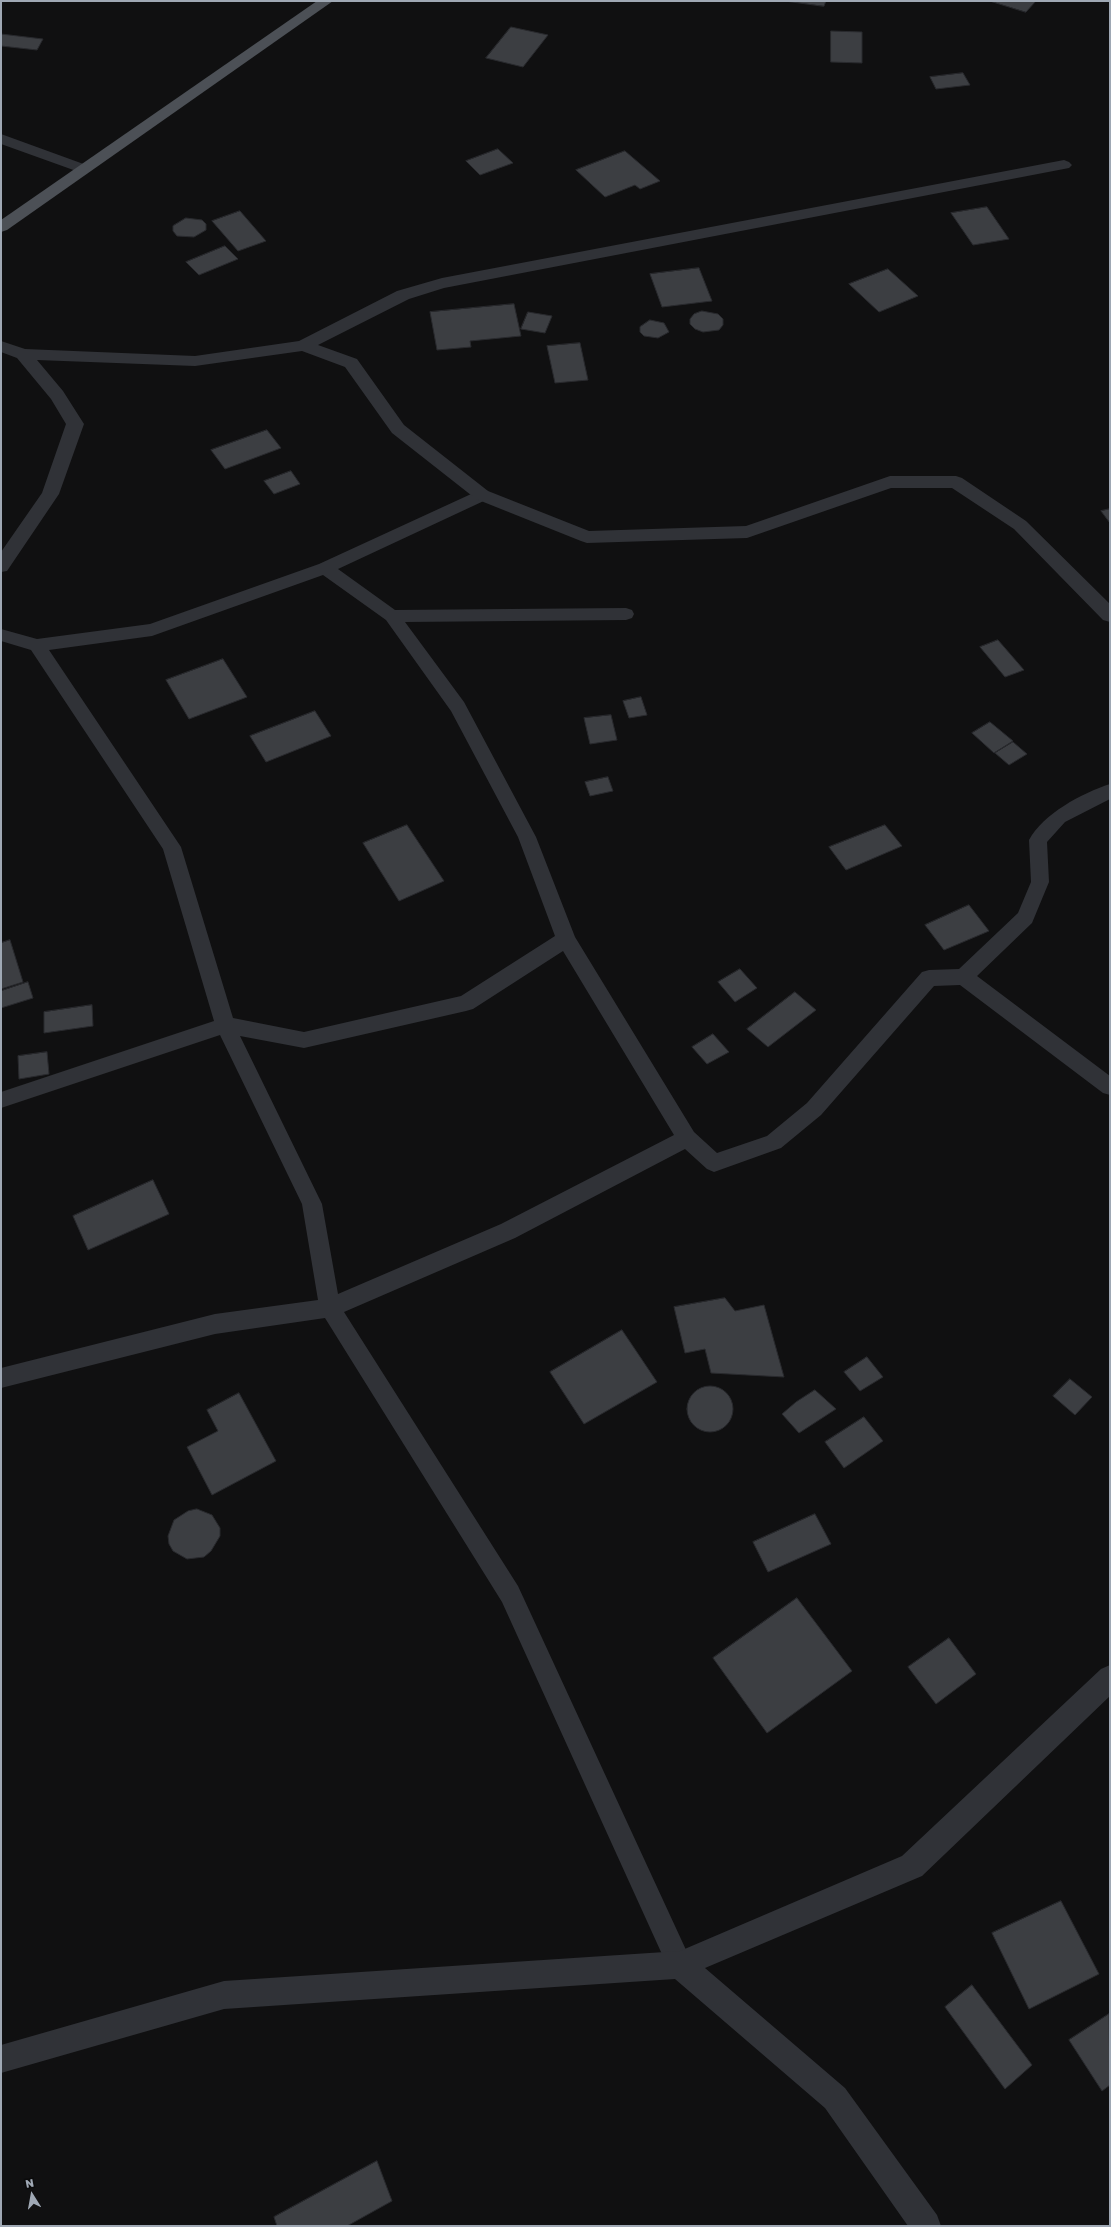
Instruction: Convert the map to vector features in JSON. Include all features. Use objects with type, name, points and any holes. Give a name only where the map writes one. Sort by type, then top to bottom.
[{"type":"main road","points":[[1,227],[326,1]]},
{"type":"street","points":[[1,139],[84,169]]},
{"type":"street","points":[[1,346],[23,354],[195,361],[303,346],[403,295],[442,283],[1064,165]]},
{"type":"street","points":[[303,346],[351,363],[398,429],[482,495],[587,537],[747,532],[890,482],[956,482],[1020,526],[1110,615]]},
{"type":"street","points":[[1,566],[50,494],[75,424],[57,395],[23,354]]},
{"type":"street","points":[[1,2059],[224,1995],[680,1965],[912,1866],[1110,1678]]},
{"type":"street","points":[[680,1965],[835,2098],[926,2226]]},
{"type":"lane","points":[[1,635],[38,645],[152,630],[325,568],[482,495]]},
{"type":"lane","points":[[325,568],[392,616],[458,707],[526,837],[566,939],[687,1138],[714,1163],[774,1142],[814,1108],[929,978],[964,977],[1110,1087]]},
{"type":"lane","points":[[392,616],[626,614]]},
{"type":"lane","points":[[38,645],[172,847],[225,1025],[312,1204],[330,1308],[510,1594],[680,1965]]},
{"type":"lane","points":[[964,977],[1025,918],[1040,882],[1038,840],[1058,817],[1110,791]]},
{"type":"lane","points":[[1,1100],[225,1025],[304,1040],[466,1004],[566,939]]},
{"type":"lane","points":[[1,1378],[215,1324],[330,1308],[508,1231],[687,1138]]},
{"type":"building","points":[[785,1],[826,1],[824,6]]},
{"type":"building","points":[[990,1],[1036,1],[1026,12]]},
{"type":"building","points":[[511,27],[548,35],[523,67],[486,58]]},
{"type":"building","points":[[831,31],[862,32],[862,63],[831,62]]},
{"type":"building","points":[[1,34],[43,39],[37,50],[1,46]]},
{"type":"building","points":[[963,73],[970,85],[936,89],[930,77]]},
{"type":"building","points":[[498,149],[513,163],[480,175],[466,161]]},
{"type":"building","points":[[625,151],[660,181],[640,189],[635,185],[605,197],[576,170]]},
{"type":"building","points":[[987,207],[1009,239],[973,245],[951,213]]},
{"type":"building","points":[[240,211],[266,241],[238,251],[212,221]]},
{"type":"building","points":[[186,218],[202,220],[206,224],[206,230],[194,237],[177,236],[173,231],[173,226]]},
{"type":"building","points":[[225,246],[238,259],[199,275],[186,262]]},
{"type":"building","points":[[699,268],[712,301],[662,307],[650,274]]},
{"type":"building","points":[[888,269],[918,296],[879,312],[849,284]]},
{"type":"building","points":[[514,304],[521,336],[470,341],[471,347],[437,350],[430,312]]},
{"type":"building","points":[[702,311],[718,314],[723,319],[723,325],[719,330],[703,332],[695,329],[690,324],[690,319],[694,314]]},
{"type":"building","points":[[528,312],[552,316],[545,333],[521,329]]},
{"type":"building","points":[[650,320],[664,323],[669,332],[658,338],[644,336],[640,332],[640,327]]},
{"type":"building","points":[[580,343],[588,380],[555,383],[547,346]]},
{"type":"building","points":[[267,430],[281,448],[225,469],[211,450]]},
{"type":"building","points":[[291,471],[300,484],[274,494],[264,481]]},
{"type":"building","points":[[1110,509],[1110,523],[1101,511]]},
{"type":"building","points":[[998,640],[1024,670],[1005,677],[980,647]]},
{"type":"building","points":[[223,659],[247,697],[189,719],[166,680]]},
{"type":"building","points":[[641,697],[647,715],[629,718],[623,701]]},
{"type":"building","points":[[315,711],[331,736],[266,762],[250,736]]},
{"type":"building","points":[[611,715],[617,740],[590,744],[584,718]]},
{"type":"building","points":[[990,722],[1013,741],[994,753],[972,733]]},
{"type":"building","points":[[1013,742],[1027,754],[1009,765],[995,753]]},
{"type":"building","points":[[608,777],[613,791],[590,796],[585,782]]},
{"type":"building","points":[[407,825],[444,881],[399,901],[363,843]]},
{"type":"building","points":[[885,825],[902,846],[846,870],[829,847]]},
{"type":"building","points":[[969,905],[989,931],[944,950],[925,925]]},
{"type":"building","points":[[10,940],[23,982],[1,989],[1,943]]},
{"type":"building","points":[[740,969],[757,988],[735,1002],[718,982]]},
{"type":"building","points":[[28,982],[33,998],[1,1008],[1,991]]},
{"type":"building","points":[[795,992],[816,1010],[768,1047],[747,1029]]},
{"type":"building","points":[[92,1005],[93,1026],[44,1033],[44,1012]]},
{"type":"building","points":[[713,1034],[729,1052],[707,1064],[692,1047]]},
{"type":"building","points":[[47,1052],[49,1074],[19,1079],[18,1056]]},
{"type":"building","points":[[153,1180],[169,1214],[88,1250],[73,1216]]},
{"type":"building","points":[[725,1298],[735,1311],[764,1305],[784,1377],[711,1373],[705,1349],[685,1353],[674,1307]]},
{"type":"building","points":[[622,1330],[657,1382],[584,1424],[550,1372]]},
{"type":"building","points":[[867,1357],[883,1377],[860,1391],[844,1372]]},
{"type":"building","points":[[1070,1379],[1092,1397],[1075,1415],[1053,1396]]},
{"type":"building","points":[[705,1386],[715,1386],[723,1390],[729,1396],[733,1404],[733,1414],[729,1422],[723,1428],[715,1432],[705,1432],[697,1428],[691,1422],[687,1414],[687,1404],[691,1396],[697,1390]]},
{"type":"building","points":[[815,1390],[836,1409],[799,1433],[782,1414],[796,1402]]},
{"type":"building","points":[[239,1393],[276,1461],[212,1495],[187,1447],[218,1431],[207,1410]]},
{"type":"building","points":[[864,1417],[883,1441],[844,1468],[825,1442]]},
{"type":"building","points":[[197,1509],[212,1515],[220,1528],[220,1536],[211,1551],[204,1557],[187,1559],[173,1551],[169,1544],[168,1536],[174,1520],[188,1511]]},
{"type":"building","points":[[815,1514],[831,1544],[768,1572],[753,1542]]},
{"type":"building","points":[[797,1598],[852,1671],[767,1733],[713,1658]]},
{"type":"building","points":[[949,1638],[976,1674],[936,1704],[908,1667]]},
{"type":"building","points":[[1061,1901],[1099,1974],[1029,2009],[992,1933]]},
{"type":"building","points":[[972,1985],[1032,2065],[1005,2089],[945,2007]]},
{"type":"building","points":[[1109,2014],[1110,2085],[1102,2091],[1069,2040]]},
{"type":"building","points":[[377,2161],[392,2201],[347,2226],[277,2226],[274,2217]]}]
